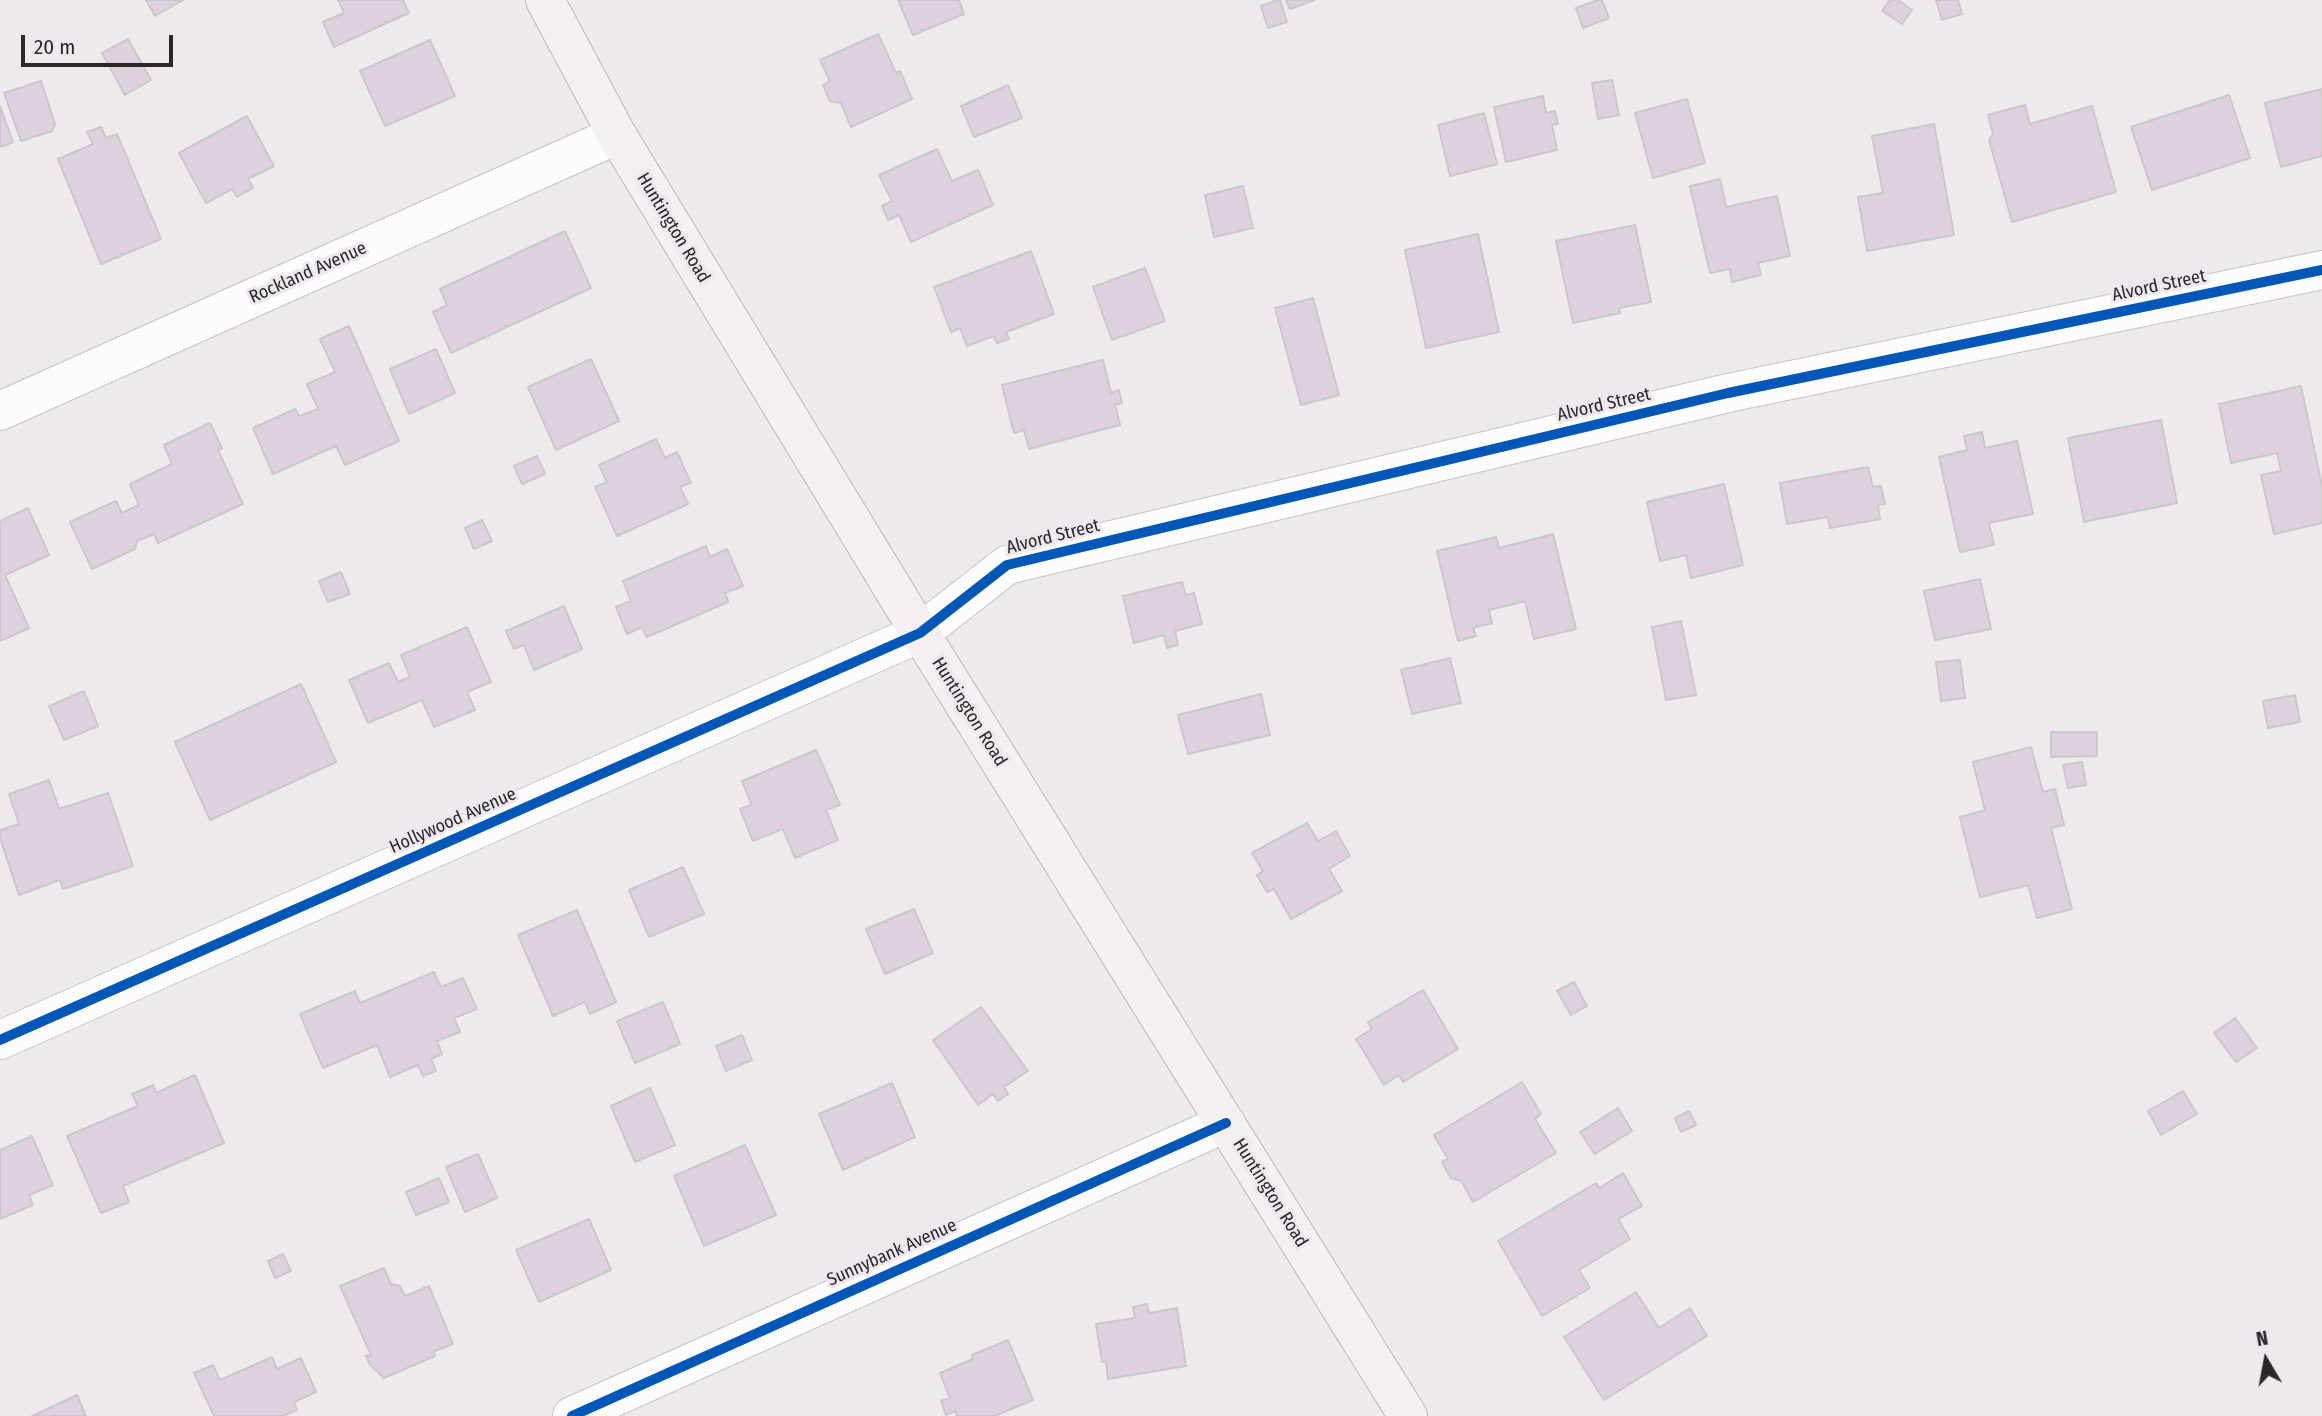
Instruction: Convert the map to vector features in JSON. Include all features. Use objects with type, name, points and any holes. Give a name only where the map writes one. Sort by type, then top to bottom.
[{"type":"main road","name":"Huntington Road","points":[[545,0],[617,135],[919,633],[1408,1416]]},
{"type":"street","name":"Rockland Avenue","points":[[0,411],[617,135]]},
{"type":"street","name":"Alvord Street","points":[[919,633],[1007,565],[1728,393],[2322,270]]},
{"type":"street","name":"Hollywood Avenue","points":[[0,1040],[919,633]]},
{"type":"street","name":"Sunnybank Avenue","points":[[572,1416],[1226,1123]]},
{"type":"building","points":[[146,0],[183,0],[155,16]]},
{"type":"building","points":[[338,0],[403,0],[409,13],[334,47],[323,22],[344,13]]},
{"type":"building","points":[[898,0],[959,0],[964,14],[913,35]]},
{"type":"building","points":[[1280,0],[1287,22],[1268,28],[1261,6]]},
{"type":"building","points":[[1286,0],[1315,0],[1290,9]]},
{"type":"building","points":[[1602,0],[1609,18],[1583,28],[1576,8]]},
{"type":"building","points":[[1890,0],[1898,0],[1912,10],[1902,24],[1882,11]]},
{"type":"building","points":[[1936,0],[1958,0],[1962,14],[1942,20]]},
{"type":"building","points":[[878,34],[896,73],[900,71],[912,99],[851,127],[841,103],[830,101],[823,85],[830,81],[820,60]]},
{"type":"building","points":[[128,39],[151,80],[125,95],[102,53]]},
{"type":"building","points":[[430,40],[455,96],[385,126],[360,71]]},
{"type":"building","points":[[1612,80],[1619,115],[1598,119],[1592,83]]},
{"type":"building","points":[[41,81],[55,124],[52,131],[21,141],[4,93]]},
{"type":"building","points":[[1008,85],[1022,118],[974,137],[961,106]]},
{"type":"building","points":[[2322,89],[2322,156],[2281,167],[2265,103]]},
{"type":"building","points":[[2229,95],[2250,158],[2152,190],[2131,127]]},
{"type":"building","points":[[1543,96],[1546,113],[1555,111],[1558,124],[1552,125],[1557,150],[1506,162],[1494,107]]},
{"type":"building","points":[[1687,99],[1705,163],[1653,178],[1635,113]]},
{"type":"building","points":[[2025,105],[2030,124],[2092,106],[2116,192],[2012,222],[1989,140],[1993,134],[1988,115]]},
{"type":"building","points":[[0,106],[13,142],[0,147]]},
{"type":"building","points":[[1484,113],[1497,164],[1450,176],[1438,125]]},
{"type":"building","points":[[247,116],[274,166],[248,179],[253,188],[237,197],[232,189],[206,203],[179,153]]},
{"type":"building","points":[[1934,124],[1954,235],[1867,251],[1858,197],[1883,193],[1872,136]]},
{"type":"building","points":[[101,127],[106,138],[117,134],[161,239],[101,264],[58,159],[93,144],[87,132]]},
{"type":"building","points":[[937,149],[952,181],[978,170],[993,205],[911,242],[899,215],[888,220],[882,206],[892,201],[879,175]]},
{"type":"building","points":[[1720,179],[1726,207],[1777,196],[1790,256],[1758,263],[1761,275],[1732,282],[1730,269],[1710,273],[1690,186]]},
{"type":"building","points":[[1243,186],[1253,228],[1214,237],[1205,195]]},
{"type":"building","points":[[1635,225],[1651,302],[1619,308],[1620,313],[1573,323],[1556,241]]},
{"type":"building","points":[[565,231],[591,288],[451,353],[433,312],[447,305],[440,289]]},
{"type":"building","points":[[1478,234],[1499,332],[1426,348],[1405,250]]},
{"type":"building","points":[[1031,251],[1054,314],[1006,332],[1009,339],[997,343],[994,336],[967,346],[960,328],[951,332],[934,287]]},
{"type":"building","points":[[1145,268],[1165,321],[1112,340],[1093,287]]},
{"type":"building","points":[[1313,298],[1339,395],[1301,405],[1275,308]]},
{"type":"building","points":[[349,326],[399,441],[345,465],[336,446],[273,474],[253,428],[295,409],[299,416],[318,409],[307,384],[335,372],[320,339]]},
{"type":"building","points":[[436,349],[455,393],[409,414],[390,369]]},
{"type":"building","points":[[591,359],[619,421],[556,450],[528,387]]},
{"type":"building","points":[[1103,360],[1111,393],[1119,390],[1122,403],[1115,405],[1120,425],[1029,449],[1024,430],[1014,433],[1002,385]]},
{"type":"building","points":[[2301,386],[2322,486],[2322,523],[2274,534],[2261,475],[2281,471],[2277,453],[2231,463],[2219,404]]},
{"type":"building","points":[[2161,420],[2177,503],[2084,522],[2068,438]]},
{"type":"building","points":[[210,423],[222,448],[218,450],[243,504],[158,543],[154,534],[137,541],[135,549],[92,569],[70,522],[116,501],[122,513],[139,505],[130,484],[172,464],[164,445]]},
{"type":"building","points":[[1982,432],[1985,448],[2017,441],[2033,514],[1989,523],[1994,545],[1960,552],[1939,457],[1967,450],[1964,436]]},
{"type":"building","points":[[656,439],[665,458],[677,452],[691,483],[680,487],[688,504],[617,536],[595,487],[607,482],[599,465]]},
{"type":"building","points":[[537,456],[545,474],[522,484],[514,466]]},
{"type":"building","points":[[1868,467],[1873,487],[1881,486],[1885,504],[1878,505],[1880,519],[1830,528],[1828,517],[1787,524],[1780,483]]},
{"type":"building","points":[[1724,484],[1743,565],[1691,578],[1686,555],[1660,561],[1647,502]]},
{"type":"building","points":[[28,508],[49,555],[5,575],[29,628],[0,641],[0,521]]},
{"type":"building","points":[[482,520],[492,541],[474,549],[465,528]]},
{"type":"building","points":[[1553,534],[1576,629],[1534,639],[1525,601],[1489,610],[1492,623],[1473,628],[1476,636],[1458,641],[1437,551],[1496,537],[1499,548]]},
{"type":"building","points":[[706,546],[710,557],[727,549],[743,586],[725,593],[728,602],[647,637],[642,627],[627,634],[616,607],[631,601],[623,581]]},
{"type":"building","points":[[341,572],[350,594],[328,602],[319,581]]},
{"type":"building","points":[[1980,579],[1991,629],[1935,640],[1924,591]]},
{"type":"building","points":[[1182,582],[1186,595],[1194,593],[1202,624],[1175,631],[1178,645],[1167,648],[1164,635],[1134,643],[1123,596]]},
{"type":"building","points":[[564,606],[582,649],[534,670],[524,645],[514,649],[506,631]]},
{"type":"building","points":[[1681,621],[1696,695],[1666,700],[1652,627]]},
{"type":"building","points":[[467,627],[491,682],[467,692],[475,710],[434,727],[422,700],[368,723],[349,680],[389,663],[398,682],[410,677],[401,655]]},
{"type":"building","points":[[1450,658],[1461,703],[1412,714],[1401,670]]},
{"type":"building","points":[[1960,660],[1965,698],[1941,701],[1936,662]]},
{"type":"building","points":[[301,684],[336,762],[210,820],[175,742]]},
{"type":"building","points":[[84,691],[98,726],[64,740],[49,706]]},
{"type":"building","points":[[1261,694],[1270,735],[1188,754],[1178,715]]},
{"type":"building","points":[[2295,695],[2300,722],[2268,728],[2263,701]]},
{"type":"building","points":[[2051,732],[2097,732],[2097,756],[2051,757]]},
{"type":"building","points":[[2031,747],[2043,792],[2055,789],[2064,825],[2051,828],[2072,909],[2037,918],[2028,885],[1980,897],[1960,817],[1985,810],[1973,762]]},
{"type":"building","points":[[816,750],[840,805],[826,810],[838,840],[795,858],[783,829],[753,841],[740,809],[752,805],[742,781]]},
{"type":"building","points":[[2082,762],[2086,785],[2068,788],[2063,765]]},
{"type":"building","points":[[49,780],[59,809],[108,793],[133,866],[63,889],[60,880],[19,895],[0,838],[0,830],[19,824],[9,794]]},
{"type":"building","points":[[1307,823],[1318,841],[1336,831],[1350,856],[1329,869],[1342,891],[1291,919],[1274,889],[1267,892],[1257,875],[1263,871],[1252,853]]},
{"type":"building","points":[[683,867],[704,914],[649,937],[629,890]]},
{"type":"building","points":[[914,909],[933,953],[885,974],[866,929]]},
{"type":"building","points":[[577,910],[616,1002],[590,1014],[585,1002],[553,1016],[518,935]]},
{"type":"building","points":[[434,972],[441,987],[463,978],[477,1009],[454,1018],[460,1032],[437,1041],[442,1054],[431,1059],[436,1071],[423,1076],[418,1065],[390,1077],[377,1045],[323,1068],[300,1014],[355,991],[360,1003]]},
{"type":"building","points":[[1574,982],[1587,1006],[1571,1015],[1557,991]]},
{"type":"building","points":[[1423,990],[1458,1049],[1403,1082],[1399,1075],[1384,1085],[1356,1039],[1372,1029],[1368,1022]]},
{"type":"building","points":[[663,1002],[680,1044],[635,1063],[617,1021]]},
{"type":"building","points":[[981,1007],[1028,1071],[1004,1087],[1008,1094],[998,1101],[993,1094],[978,1105],[933,1040]]},
{"type":"building","points":[[2235,1018],[2257,1048],[2236,1062],[2214,1033]]},
{"type":"building","points":[[742,1035],[752,1060],[726,1071],[716,1046]]},
{"type":"building","points":[[195,1075],[224,1143],[123,1186],[129,1202],[101,1213],[67,1136],[138,1106],[132,1094],[153,1085],[156,1093]]},
{"type":"building","points":[[1522,1082],[1541,1114],[1535,1119],[1556,1153],[1473,1202],[1461,1181],[1451,1178],[1442,1162],[1448,1159],[1434,1135]]},
{"type":"building","points":[[892,1083],[915,1137],[843,1170],[819,1114]]},
{"type":"building","points":[[650,1088],[675,1145],[635,1162],[611,1106]]},
{"type":"building","points":[[2183,1091],[2197,1114],[2161,1135],[2148,1111]]},
{"type":"building","points":[[1618,1108],[1632,1131],[1595,1154],[1580,1132]]},
{"type":"building","points":[[1689,1111],[1696,1125],[1681,1132],[1675,1118]]},
{"type":"building","points":[[32,1136],[53,1185],[29,1195],[33,1205],[0,1219],[0,1150]]},
{"type":"building","points":[[745,1145],[776,1215],[704,1246],[674,1176]]},
{"type":"building","points":[[478,1154],[497,1198],[465,1212],[446,1167]]},
{"type":"building","points":[[1623,1173],[1642,1206],[1618,1219],[1630,1239],[1579,1270],[1590,1288],[1542,1316],[1498,1241],[1596,1183],[1599,1188]]},
{"type":"building","points":[[439,1178],[449,1202],[416,1215],[406,1192]]},
{"type":"building","points":[[589,1219],[611,1270],[539,1302],[516,1250]]},
{"type":"building","points":[[283,1254],[291,1271],[275,1278],[268,1261]]},
{"type":"building","points":[[384,1268],[391,1284],[400,1286],[405,1296],[429,1286],[453,1344],[433,1352],[435,1356],[384,1378],[370,1365],[366,1356],[371,1355],[340,1286]]},
{"type":"building","points":[[1636,1292],[1659,1328],[1690,1308],[1707,1336],[1604,1400],[1564,1337]]},
{"type":"building","points":[[1147,1304],[1149,1313],[1177,1308],[1186,1366],[1108,1379],[1106,1361],[1102,1362],[1096,1324],[1135,1318],[1133,1307]]},
{"type":"building","points":[[1008,1340],[1033,1400],[995,1416],[957,1416],[955,1411],[946,1415],[941,1401],[950,1398],[940,1373],[973,1359],[972,1355]]},
{"type":"building","points":[[272,1357],[277,1369],[301,1358],[316,1392],[294,1402],[297,1410],[283,1416],[214,1416],[194,1373],[213,1365],[220,1380]]},
{"type":"building","points":[[77,1395],[86,1416],[32,1416]]},
{"type":"cycle path","points":[[0,1040],[920,633],[1007,565],[1728,393],[2322,270]]},
{"type":"cycle path","points":[[572,1416],[1226,1123]]}]
